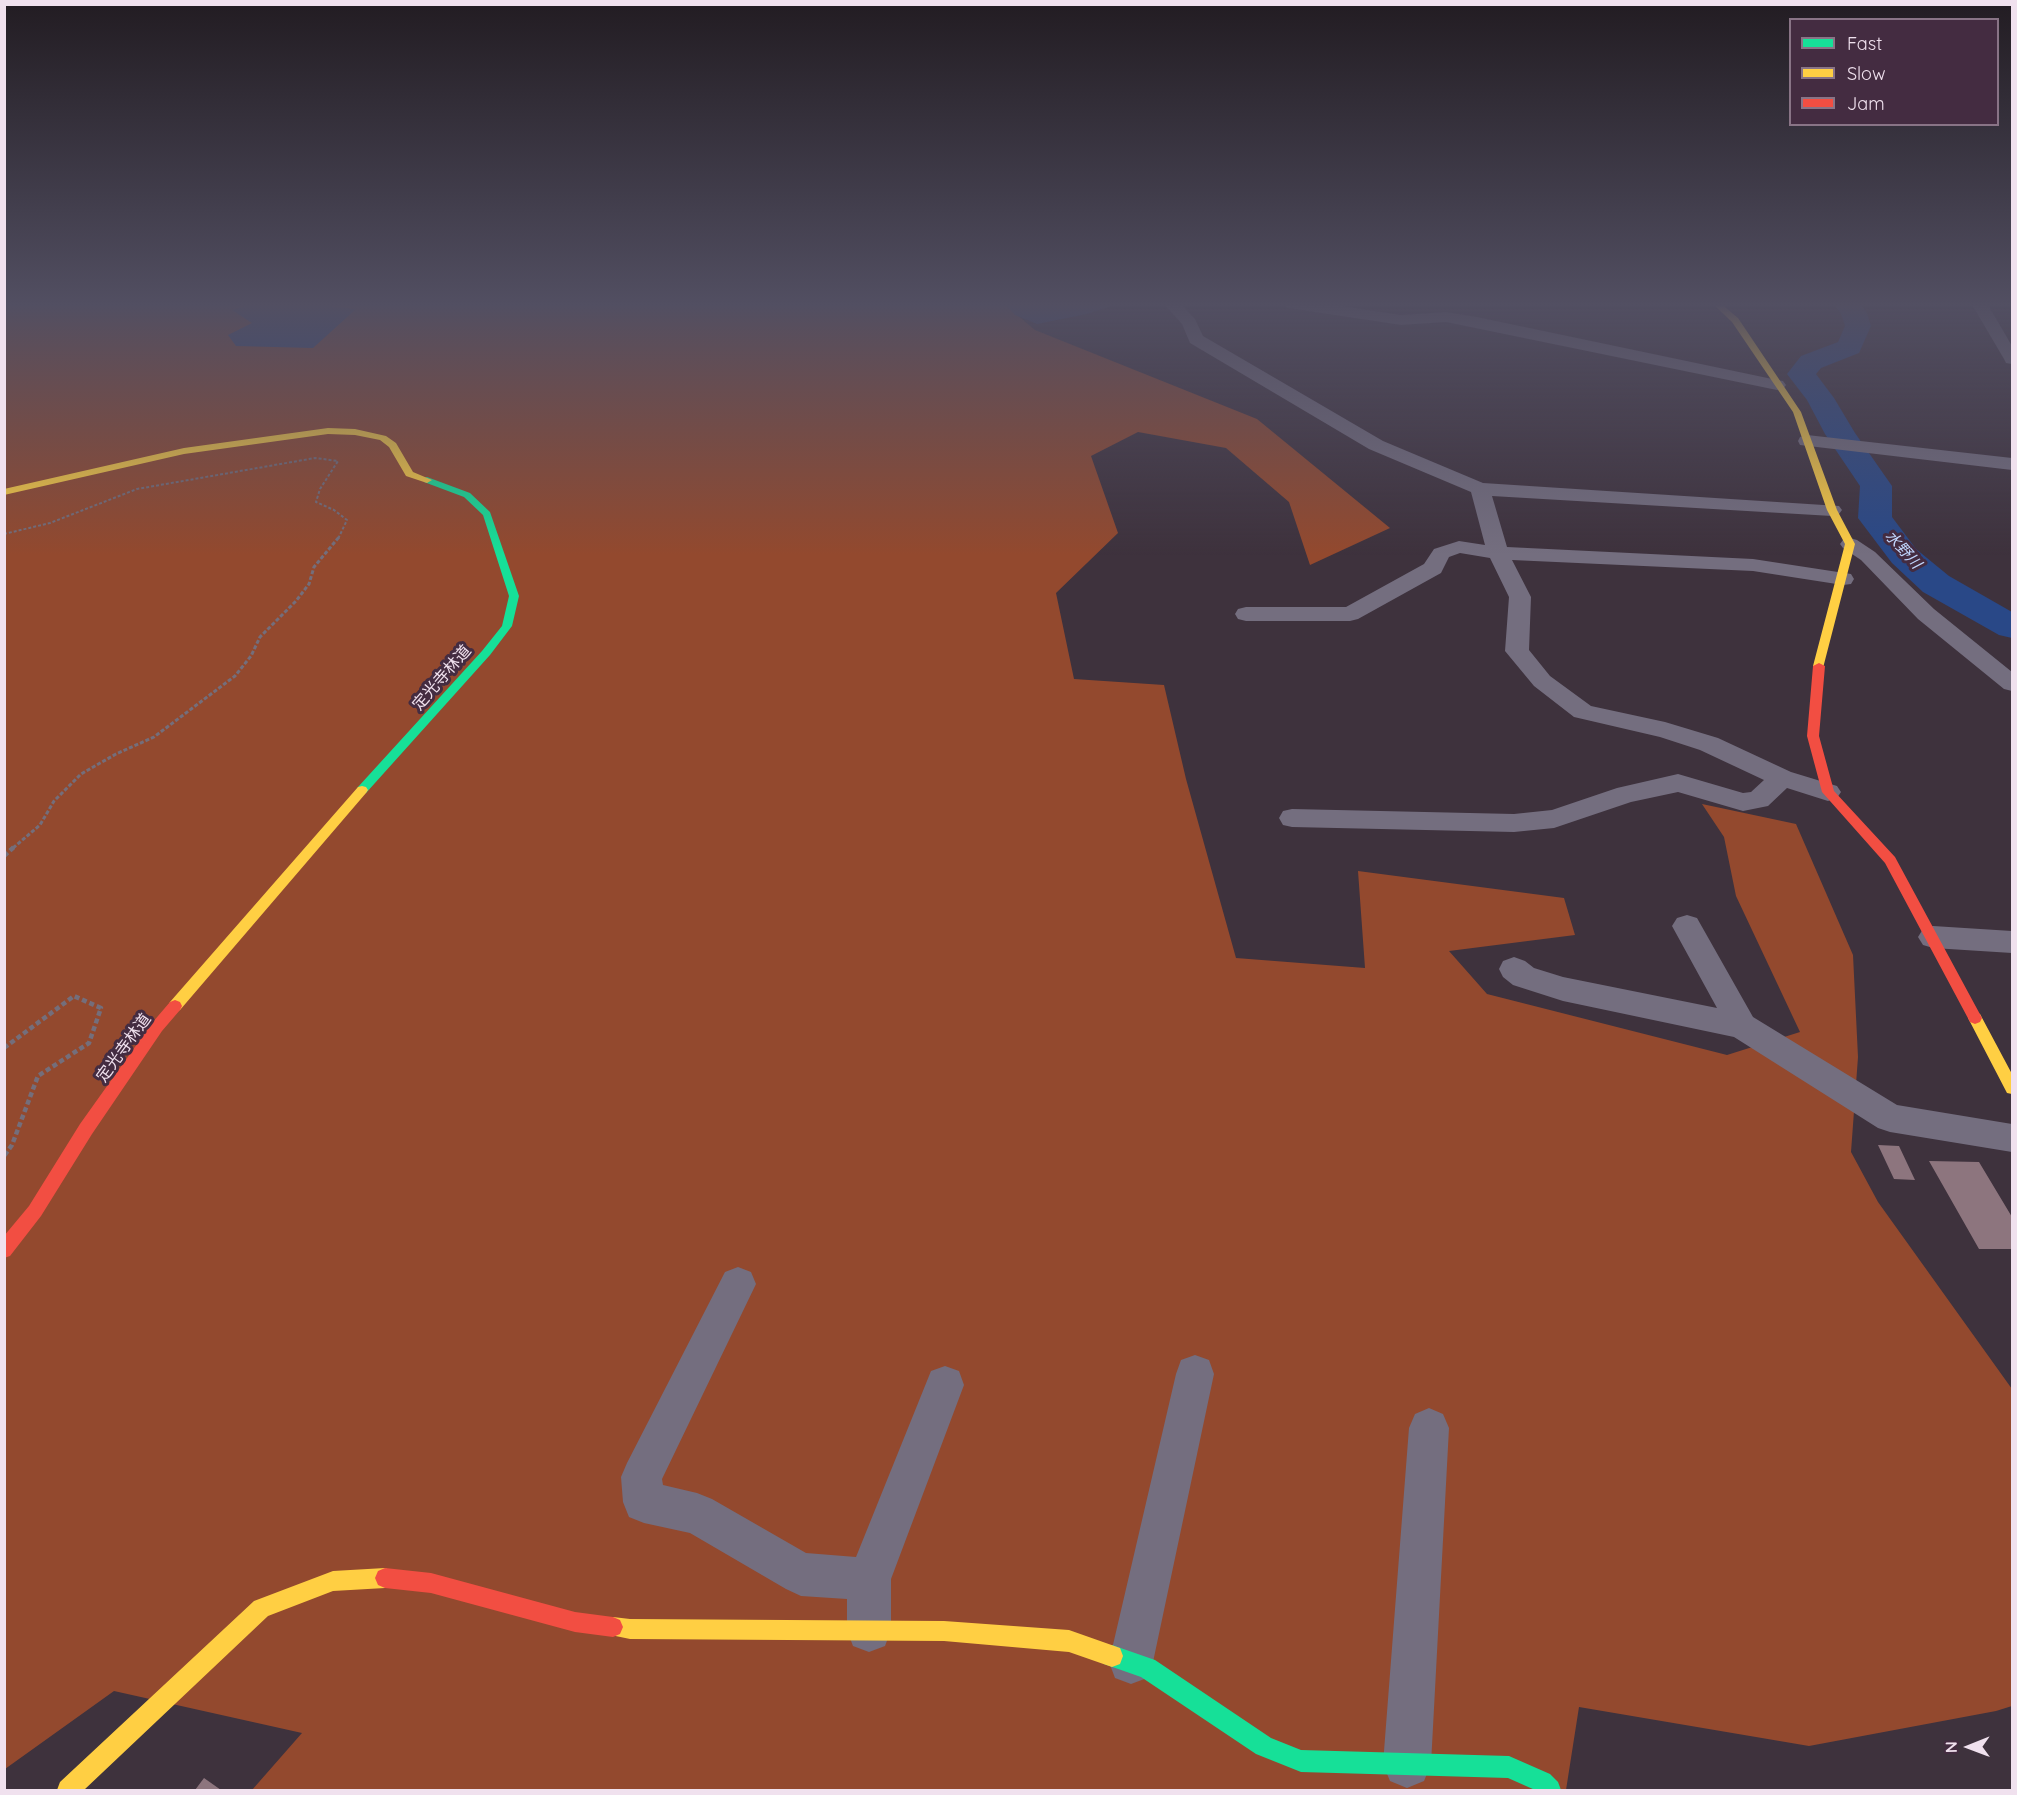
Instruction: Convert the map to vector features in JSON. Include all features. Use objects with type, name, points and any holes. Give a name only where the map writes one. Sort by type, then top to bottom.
[{"type":"street","points":[[1277,387],[1376,444],[1440,474],[1480,489],[1832,510]]},
{"type":"street","points":[[1778,387],[1797,412],[1813,442],[1832,510],[1850,544],[1868,556],[1926,614],[2013,684]]},
{"type":"street","name":"定光寺林道","points":[[4,492],[184,451],[328,431],[355,432],[383,438],[393,445],[409,474],[467,495],[487,514],[514,596],[507,626],[486,654],[335,820],[158,1027],[86,1129],[35,1211],[4,1250]]},
{"type":"street","points":[[1813,442],[2013,464]]},
{"type":"street","points":[[1480,489],[1498,553],[1520,597],[1517,651],[1542,681],[1583,712],[1665,730],[1709,744],[1782,778],[1828,792]]},
{"type":"street","points":[[1850,544],[1843,579],[1820,661],[1816,690],[1813,736],[1828,792],[1890,860],[2013,1088]]},
{"type":"street","points":[[1246,614],[1350,614],[1433,568],[1441,553],[1459,547],[1498,553],[1753,565],[1843,579]]},
{"type":"street","points":[[1292,818],[1524,822],[1554,819],[1626,794],[1678,783],[1743,802],[1759,800],[1782,778]]},
{"type":"street","points":[[1687,927],[1742,1026]]},
{"type":"street","points":[[1933,937],[2013,942]]},
{"type":"street","points":[[1514,969],[1524,977],[1563,989],[1742,1026],[1890,1118],[2013,1138]]},
{"type":"street","points":[[738,1284],[642,1477],[644,1502],[697,1514],[801,1574],[869,1579]]},
{"type":"street","points":[[1131,1662],[1195,1374]]},
{"type":"street","points":[[869,1630],[869,1579],[945,1384]]},
{"type":"street","points":[[1407,1764],[1429,1428]]},
{"type":"street","points":[[68,1791],[261,1608],[333,1581],[378,1577],[431,1583],[575,1622],[630,1629],[944,1630],[1069,1641],[1147,1668],[1264,1746],[1300,1761],[1509,1767],[1542,1782],[1550,1791]]},
{"type":"path","points":[[4,534],[50,523],[137,489],[315,458],[338,461],[320,489],[316,502],[347,520],[341,535],[314,567],[309,584],[260,637],[251,656],[235,676],[154,737],[116,754],[81,774],[54,801],[40,825],[4,856]]},
{"type":"path","points":[[4,1048],[74,996],[101,1008],[89,1042],[38,1076],[12,1145],[4,1156]]},
{"type":"shaded area","points":[[5,387],[1177,387],[1257,419],[1390,528],[1310,565],[1289,502],[1226,448],[1138,432],[1091,456],[1118,533],[1056,593],[1074,679],[1164,685],[1186,779],[1236,958],[1365,968],[1358,871],[1564,898],[1575,935],[1449,951],[1487,994],[1727,1055],[1800,1032],[1736,896],[1724,837],[1702,804],[1796,824],[1853,955],[1858,1057],[1851,1152],[1878,1202],[2012,1389],[2012,1706],[1996,1711],[1809,1746],[1579,1707],[1566,1790],[252,1790],[302,1733],[114,1691],[5,1769]]},
{"type":"building","points":[[1878,1145],[1899,1146],[1915,1180],[1894,1179]]},
{"type":"building","points":[[1929,1161],[1979,1162],[2012,1217],[2012,1249],[1979,1249]]},
{"type":"building","points":[[204,1778],[221,1790],[195,1790]]},
{"type":"waterway","name":"水野川","points":[[1811,387],[1876,486],[1875,518],[1904,556],[1936,584],[2012,627]]},
{"type":"traffic: fast","points":[[362,790],[486,653],[507,626],[514,596],[487,514],[467,495],[427,480]]},
{"type":"traffic: fast","points":[[1112,1656],[1147,1668],[1264,1746],[1301,1761],[1509,1767],[1542,1782],[1550,1790]]},
{"type":"traffic: slow","points":[[1780,387],[1797,412],[1832,510],[1850,544],[1819,666]]},
{"type":"traffic: slow","points":[[4,492],[184,451],[328,431],[355,432],[383,438],[393,445],[409,474],[427,480]]},
{"type":"traffic: slow","points":[[175,1006],[362,790]]},
{"type":"traffic: slow","points":[[1975,1018],[2012,1088]]},
{"type":"traffic: slow","points":[[68,1790],[261,1608],[333,1581],[385,1578]]},
{"type":"traffic: slow","points":[[613,1627],[944,1631],[1069,1641],[1112,1656]]},
{"type":"traffic: jam","points":[[1819,666],[1813,736],[1828,792],[1890,860],[1975,1018]]},
{"type":"traffic: jam","points":[[4,1250],[35,1211],[86,1129],[157,1027],[175,1006]]},
{"type":"traffic: jam","points":[[385,1578],[431,1583],[575,1622],[613,1627]]}]
